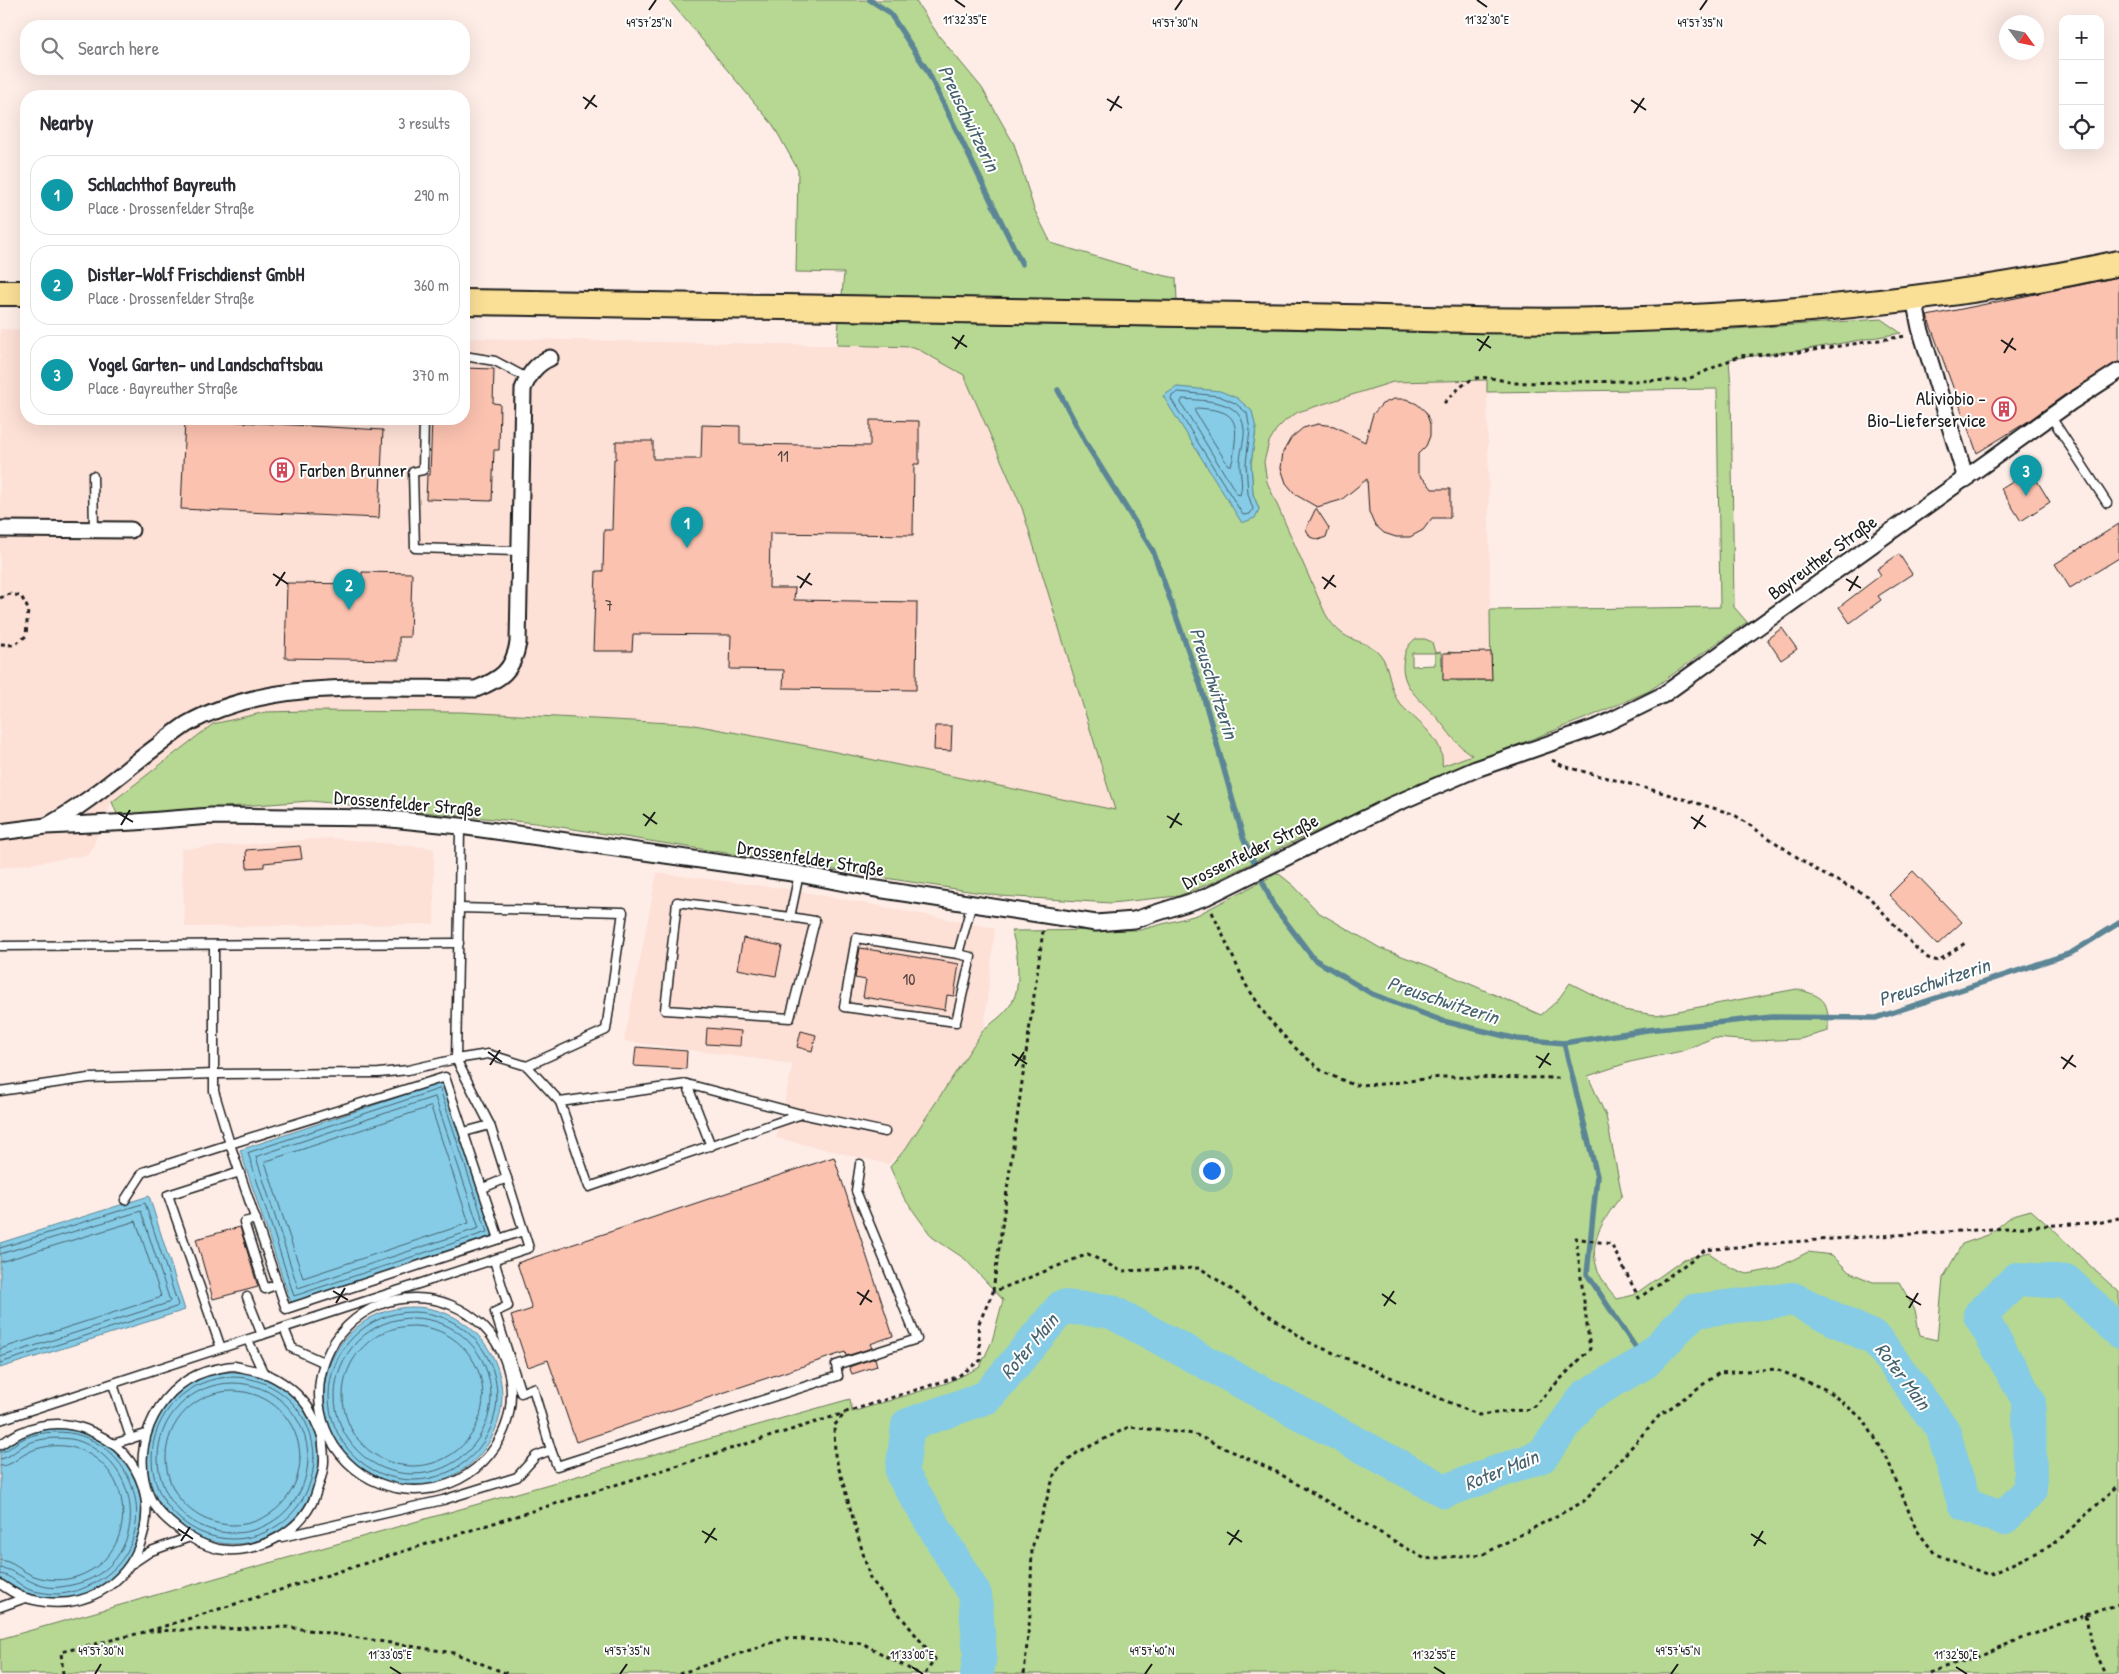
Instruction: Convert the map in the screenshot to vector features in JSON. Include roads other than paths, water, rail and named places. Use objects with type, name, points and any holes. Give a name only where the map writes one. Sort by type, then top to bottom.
[{"type":"main road","points":[[470,302],[802,309],[973,308],[1537,321],[1604,320],[1810,310],[1914,299],[1994,288],[2119,263]]},
{"type":"main road","points":[[0,293],[20,293]]},
{"type":"street","points":[[1914,299],[1921,333],[1966,479]]},
{"type":"street","points":[[527,378],[541,362],[550,358]]},
{"type":"street","name":"Bayreuther Straße","points":[[1535,749],[1600,726],[1663,695],[2051,417],[2119,371]]},
{"type":"street","name":"Drossenfelder Straße","points":[[46,826],[89,800],[186,725],[222,706],[260,696],[302,690],[476,689],[492,683],[508,671],[516,656],[518,644],[523,389],[527,378]]},
{"type":"street","points":[[0,529],[130,530]]},
{"type":"street","name":"Drossenfelder Straße","points":[[0,832],[46,826],[211,816],[381,818],[460,826],[799,874],[871,888],[1096,923],[1134,920],[1211,895],[1390,806],[1466,773],[1535,749]]},
{"type":"lane","points":[[470,357],[495,361],[527,378]]},
{"type":"lane","points":[[2051,417],[2107,503]]},
{"type":"lane","points":[[424,425],[423,470],[413,472],[415,548],[520,551]]},
{"type":"lane","points":[[93,476],[94,530]]},
{"type":"lane","points":[[460,826],[456,1059],[490,1125],[529,1248],[402,1289],[361,1314],[338,1335],[324,1362],[318,1393],[323,1424],[338,1452],[361,1475],[391,1488],[424,1490],[455,1482],[482,1463],[501,1436],[510,1405],[512,1372],[495,1312],[508,1306],[494,1260]]},
{"type":"lane","points":[[790,916],[799,874]]},
{"type":"lane","points":[[677,902],[790,916],[815,921],[790,1018],[666,1010],[677,902]]},
{"type":"lane","points":[[958,954],[972,903]]},
{"type":"lane","points":[[459,908],[623,912],[606,1030],[527,1066]]},
{"type":"lane","points":[[856,938],[958,954],[971,957],[956,1022],[844,1007],[856,938]]},
{"type":"lane","points":[[0,946],[458,943]]},
{"type":"lane","points":[[214,945],[214,1091],[230,1144],[286,1308],[292,1348],[324,1362]]},
{"type":"lane","points":[[0,1091],[89,1078],[214,1074],[379,1073],[408,1070],[488,1054],[527,1066],[560,1102],[589,1188],[802,1114]]},
{"type":"lane","points":[[125,1200],[143,1172],[445,1077],[499,1239]]},
{"type":"lane","points":[[560,1102],[686,1084],[802,1114],[885,1132]]},
{"type":"lane","points":[[686,1084],[711,1146]]},
{"type":"lane","points":[[464,1132],[490,1125]]},
{"type":"lane","points":[[0,1420],[288,1327],[389,1298],[420,1297],[450,1304],[477,1320],[497,1344],[521,1393],[533,1388],[557,1466],[838,1376],[836,1365],[916,1339],[856,1191],[860,1164]]},
{"type":"lane","points":[[221,1348],[168,1195],[240,1172]]},
{"type":"lane","points":[[483,1188],[507,1178]]},
{"type":"lane","points":[[256,1219],[244,1222],[265,1289],[278,1284]]},
{"type":"lane","points":[[286,1308],[524,1231]]},
{"type":"lane","points":[[397,1273],[402,1289]]},
{"type":"lane","points":[[248,1297],[262,1335]]},
{"type":"lane","points":[[248,1340],[262,1372]]},
{"type":"lane","points":[[198,1356],[204,1371]]},
{"type":"lane","points":[[321,1434],[308,1407],[288,1386],[262,1372],[233,1366],[204,1371],[178,1385],[157,1408],[146,1434],[142,1465],[149,1495],[165,1519],[190,1538],[218,1548],[249,1548],[280,1537],[443,1500],[517,1476],[536,1456],[551,1450]]},
{"type":"lane","points":[[113,1384],[131,1439]]},
{"type":"lane","points":[[38,1408],[44,1424]]},
{"type":"lane","points":[[0,1445],[16,1433],[44,1424],[73,1425],[101,1435],[124,1454],[140,1478],[147,1508]]},
{"type":"lane","points":[[280,1537],[302,1518],[317,1493],[324,1462],[321,1434],[323,1424]]},
{"type":"lane","points":[[113,1444],[146,1434]]},
{"type":"lane","points":[[439,1486],[443,1500]]},
{"type":"lane","points":[[131,1564],[144,1537],[149,1495]]},
{"type":"lane","points":[[0,1584],[25,1598],[54,1604],[84,1600],[110,1586],[131,1564],[151,1551],[190,1538]]},
{"type":"lane","points":[[0,1607],[25,1598]]},
{"type":"water","points":[[1177,387],[1220,391],[1237,398],[1252,411],[1256,429],[1251,463],[1253,494],[1259,509],[1255,518],[1242,523],[1163,396]]},
{"type":"water","points":[[443,1082],[494,1235],[291,1303],[240,1150]]},
{"type":"water","points":[[149,1196],[185,1310],[0,1368],[0,1243]]},
{"type":"water","points":[[404,1307],[422,1307],[447,1314],[462,1322],[476,1333],[487,1347],[495,1362],[502,1387],[502,1405],[495,1430],[487,1445],[476,1459],[462,1470],[439,1481],[422,1485],[404,1485],[387,1481],[371,1474],[357,1465],[344,1452],[328,1422],[324,1405],[324,1387],[328,1370],[335,1354],[344,1340],[357,1327],[387,1311]]},
{"type":"water","points":[[241,1372],[258,1375],[274,1382],[288,1391],[300,1403],[316,1433],[319,1458],[318,1475],[313,1491],[300,1513],[288,1525],[258,1541],[225,1544],[208,1541],[192,1534],[178,1525],[166,1513],[150,1483],[147,1450],[150,1433],[157,1417],[166,1403],[178,1391],[208,1375]]},
{"type":"water","points":[[47,1427],[79,1429],[107,1444],[130,1470],[140,1496],[141,1522],[134,1548],[120,1570],[100,1587],[75,1597],[33,1595],[15,1588],[0,1577],[0,1449],[19,1435]]},
{"type":"waterway","name":"Preuschwitzerin","points":[[870,0],[889,12],[927,70],[1022,264]]},
{"type":"waterway","name":"Preuschwitzerin","points":[[1058,390],[1087,445],[1153,551],[1200,684],[1243,837],[1273,905],[1314,959],[1372,994],[1443,1021],[1517,1039],[1564,1043],[1647,1030],[1772,1017],[1876,1018],[2071,953],[2119,923]]},
{"type":"waterway","points":[[1564,1043],[1597,1176],[1587,1274],[1645,1362]]},
{"type":"waterway","name":"Roter Main","points":[[977,1674],[980,1654],[975,1595],[902,1473],[908,1425],[987,1397],[1062,1307],[1110,1311],[1445,1491],[1542,1456],[1585,1397],[1645,1362],[1694,1311],[1793,1299],[1876,1339],[1943,1430],[1964,1503],[2003,1519],[2030,1490],[2029,1401],[1980,1315],[2017,1279],[2067,1282],[2119,1331]]},
{"type":"place","name":"Aliviobio - Bio-Lieferservice","points":[[2004,409]]},
{"type":"place","name":"Farben Brunner","points":[[282,470]]},
{"type":"place","name":"Vogel Garten- und Landschaftsbau","points":[[2026,496]]},
{"type":"place","name":"Schlachthof Bayreuth","points":[[687,548]]},
{"type":"place","name":"Distler-Wolf Frischdienst GmbH","points":[[349,610]]}]
